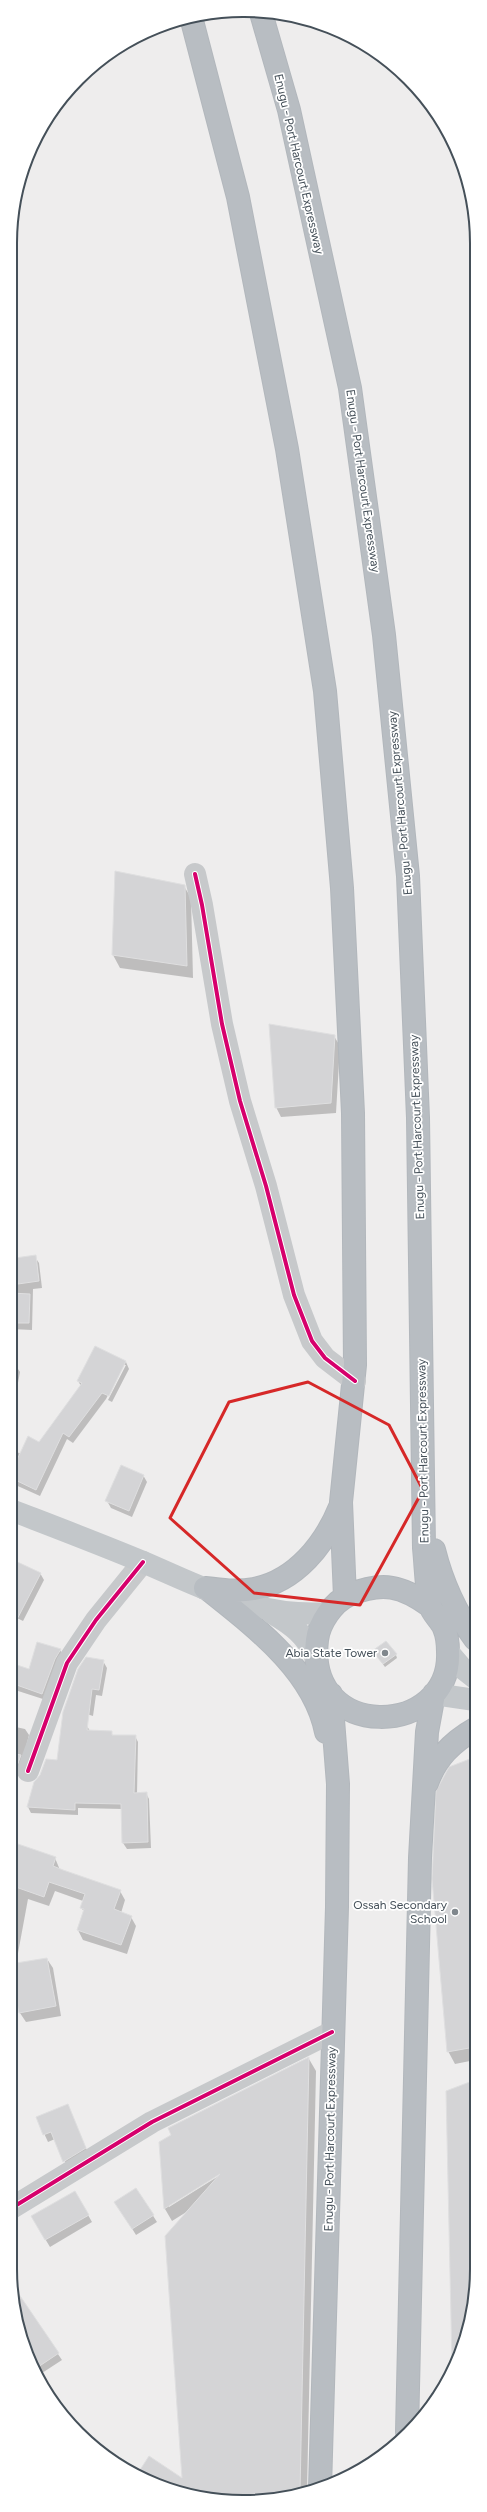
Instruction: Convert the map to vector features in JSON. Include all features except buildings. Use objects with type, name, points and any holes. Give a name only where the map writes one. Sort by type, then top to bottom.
[{"type":"highway","name":"Enugu - Port Harcourt Expressway","points":[[261,17],[289,110],[350,388],[384,635],[408,892],[418,1126],[424,1548],[430,1606]]},
{"type":"highway","points":[[193,23],[238,197],[287,449],[325,691],[342,888],[353,1113],[355,1382],[341,1502],[345,1597]]},
{"type":"highway","points":[[206,1590],[235,1591],[255,1589],[274,1582],[293,1571],[310,1557],[323,1542],[341,1502]]},
{"type":"highway","points":[[423,1503],[437,1564],[462,1621],[470,1631]]},
{"type":"highway","points":[[407,2426],[423,1796],[427,1732],[434,1694],[445,1674],[448,1653],[444,1628],[430,1606],[412,1593],[389,1586],[366,1588],[345,1597],[328,1613],[318,1633],[315,1656],[321,1679],[331,1694],[348,1709],[370,1717],[393,1717],[416,1709],[434,1694]]},
{"type":"highway","points":[[206,1590],[253,1625],[276,1648],[314,1700],[326,1729],[337,1803]]},
{"type":"highway","name":"Enugu - Port Harcourt Expressway","points":[[320,2482],[337,1803],[335,1733],[331,1694]]},
{"type":"highway","points":[[423,1796],[433,1768],[444,1751],[470,1733]]},
{"type":"main road","points":[[17,1512],[142,1562],[206,1590],[270,1611],[311,1614],[328,1613]]},
{"type":"main road","points":[[270,1611],[302,1634],[315,1656]]},
{"type":"main road","points":[[448,1653],[461,1667],[470,1674]]},
{"type":"main road","points":[[434,1694],[470,1699]]},
{"type":"street","points":[[195,874],[202,905],[222,1024],[240,1101],[266,1186],[294,1295],[312,1341],[325,1358],[355,1382]]},
{"type":"street","points":[[28,1770],[68,1663],[96,1620],[142,1562]]},
{"type":"street","points":[[17,2205],[152,2122],[332,2032]]},
{"type":"highlighted area","points":[[308,1382],[389,1425],[423,1490],[360,1605],[254,1593],[170,1518],[229,1402]]},
{"type":"cycle path","points":[[195,874],[202,905],[222,1024],[240,1101],[266,1186],[294,1295],[312,1341],[325,1358],[355,1381]]},
{"type":"cycle path","points":[[28,1771],[67,1663],[96,1620],[143,1562]]},
{"type":"cycle path","points":[[17,2205],[152,2122],[332,2032]]},
{"type":"place","name":"Abia State Tower","points":[[385,1653]]},
{"type":"place","name":"Ossah Secondary School","points":[[455,1912]]}]
